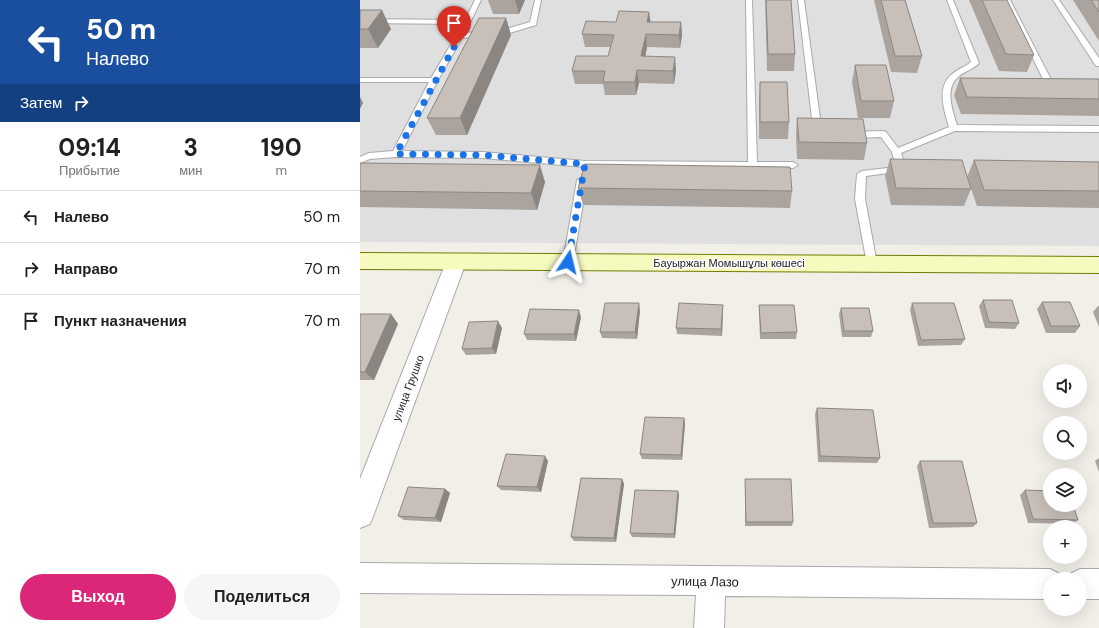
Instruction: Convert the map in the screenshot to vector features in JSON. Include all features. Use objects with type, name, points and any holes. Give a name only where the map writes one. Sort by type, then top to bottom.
[{"type":"street","name":"Бауыржан Момышұлы көшесі","points":[[360,261],[1099,265]]},
{"type":"street","name":"улица Грушко","points":[[360,514],[456,262]]},
{"type":"street","name":"улица Лазо","points":[[360,578],[1043,584]]},
{"type":"street","points":[[709,628],[710,581]]},
{"type":"street","points":[[1087,584],[1099,584]]},
{"type":"lane","points":[[396,154],[434,80],[468,22],[478,0]]},
{"type":"lane","points":[[460,36],[509,31],[522,28],[533,23],[538,0]]},
{"type":"lane","points":[[749,0],[753,165]]},
{"type":"lane","points":[[801,0],[816,119],[825,129],[831,131]]},
{"type":"lane","points":[[950,0],[975,63],[952,77],[948,107],[954,128]]},
{"type":"lane","points":[[1007,0],[1054,91]]},
{"type":"lane","points":[[1056,0],[1099,64]]},
{"type":"lane","points":[[360,21],[468,22]]},
{"type":"lane","points":[[360,80],[434,80]]},
{"type":"lane","points":[[896,152],[954,128],[1099,129]]},
{"type":"lane","points":[[843,136],[866,133],[882,134],[896,152],[905,169],[862,174],[860,199],[872,264]]},
{"type":"lane","points":[[360,160],[369,156],[396,154],[483,155],[585,164],[793,165]]},
{"type":"lane","points":[[568,262],[585,164]]},
{"type":"shaded area","points":[[360,0],[1099,0],[1099,246],[360,242]]},
{"type":"building","points":[[766,0],[791,0],[795,54],[768,54]]},
{"type":"building","points":[[881,0],[905,0],[922,56],[895,56]]},
{"type":"building","points":[[982,0],[1007,0],[1034,55],[1006,54]]},
{"type":"building","points":[[1091,0],[1099,0],[1099,12]]},
{"type":"building","points":[[360,10],[382,10],[368,29],[360,29]]},
{"type":"building","points":[[619,11],[649,12],[647,22],[681,22],[679,35],[646,34],[641,56],[675,57],[673,71],[637,70],[635,82],[603,82],[605,71],[572,71],[576,56],[608,56],[614,35],[582,34],[586,21],[616,22]]},
{"type":"building","points":[[479,18],[506,18],[460,118],[427,118]]},
{"type":"building","points":[[855,65],[886,65],[894,101],[861,101]]},
{"type":"building","points":[[960,78],[1099,79],[1099,99],[967,97]]},
{"type":"building","points":[[760,82],[787,82],[789,122],[760,122]]},
{"type":"building","points":[[797,118],[863,119],[867,143],[799,142]]},
{"type":"building","points":[[890,159],[962,160],[971,189],[896,188]]},
{"type":"building","points":[[974,160],[1099,162],[1099,191],[984,190]]},
{"type":"building","points":[[360,163],[540,165],[531,193],[360,191]]},
{"type":"building","points":[[585,164],[790,167],[792,191],[578,188]]},
{"type":"building","points":[[983,300],[1012,300],[1019,323],[989,322]]},
{"type":"building","points":[[1042,302],[1070,302],[1080,326],[1051,326]]},
{"type":"building","points":[[605,303],[639,303],[635,332],[600,332]]},
{"type":"building","points":[[679,303],[723,305],[721,329],[676,328]]},
{"type":"building","points":[[912,303],[954,303],[965,339],[921,340]]},
{"type":"building","points":[[759,305],[794,305],[797,332],[761,333]]},
{"type":"building","points":[[841,308],[869,308],[873,331],[844,331]]},
{"type":"building","points":[[530,309],[579,310],[574,334],[524,334]]},
{"type":"building","points":[[360,314],[391,314],[365,372],[360,372]]},
{"type":"building","points":[[498,321],[492,348],[462,349],[469,322]]},
{"type":"building","points":[[817,408],[873,410],[880,458],[820,456]]},
{"type":"building","points":[[645,417],[684,418],[681,455],[640,454]]},
{"type":"building","points":[[506,454],[545,456],[537,487],[497,486]]},
{"type":"building","points":[[920,461],[962,461],[977,523],[933,523]]},
{"type":"building","points":[[581,478],[622,479],[614,538],[571,537]]},
{"type":"building","points":[[745,479],[791,479],[793,522],[746,522]]},
{"type":"building","points":[[408,487],[445,489],[435,518],[398,516]]},
{"type":"building","points":[[635,490],[678,491],[674,534],[630,533]]},
{"type":"building","points":[[1025,490],[1043,491],[1043,512],[1075,512],[1078,520],[1033,519]]},
{"type":"route","points":[[454,47],[434,80],[396,154],[483,155],[585,164],[568,262]]}]
